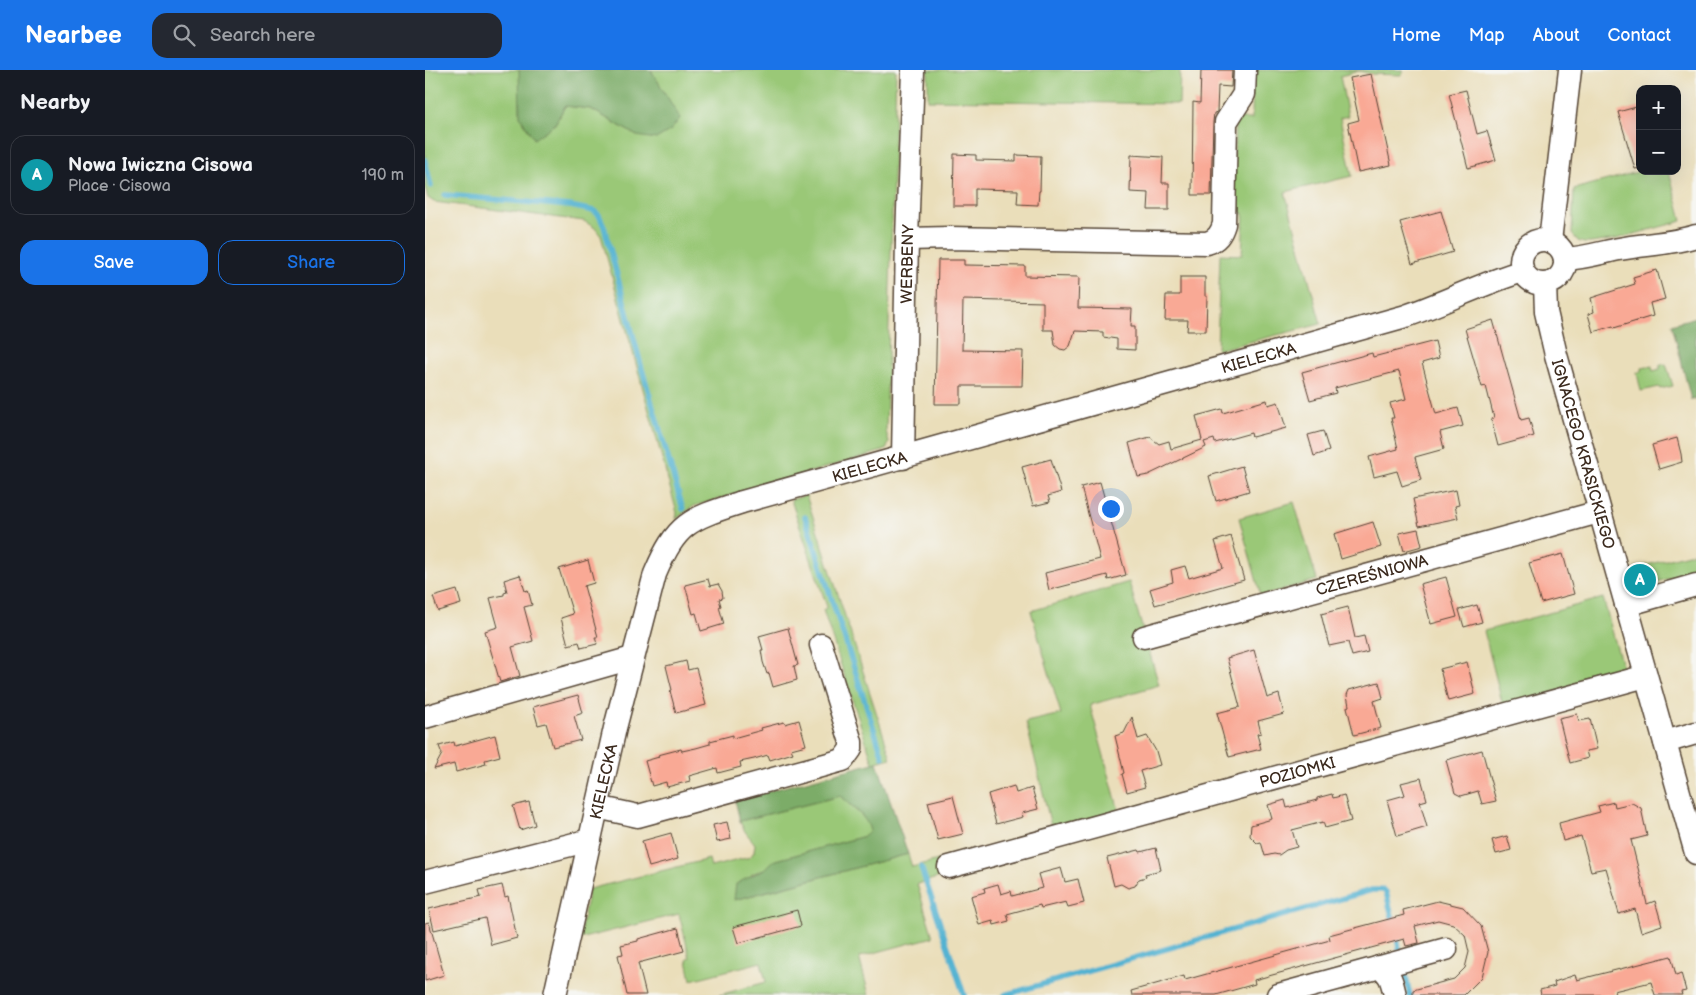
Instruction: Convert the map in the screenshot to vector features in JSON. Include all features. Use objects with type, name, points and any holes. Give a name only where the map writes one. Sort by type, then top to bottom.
[{"type":"street","name":"WERBENY","points":[[903,458],[907,239],[913,70]]},
{"type":"street","points":[[907,239],[951,238],[1207,243],[1218,237],[1225,224],[1226,122],[1244,94],[1245,70]]},
{"type":"street","points":[[1550,241],[1570,70]]},
{"type":"street","points":[[1565,259],[1586,257],[1696,236]]},
{"type":"street","points":[[1539,241],[1550,241],[1559,247],[1565,259],[1562,274],[1557,279],[1545,284],[1534,283],[1528,278],[1521,264],[1525,249],[1539,241]]},
{"type":"street","name":"KIELECKA","points":[[555,995],[632,658],[655,574],[667,549],[685,525],[700,516],[742,502],[1407,316],[1482,285],[1523,271]]},
{"type":"street","name":"IGNACEGO KRASICKIEGO","points":[[1545,284],[1545,301],[1551,339],[1696,853]]},
{"type":"street","name":"CZEREŚNIOWA","points":[[1144,637],[1599,512]]},
{"type":"street","points":[[1626,605],[1696,585]]},
{"type":"street","points":[[597,807],[638,816],[843,760],[851,749],[850,736],[821,645]]},
{"type":"street","points":[[425,717],[632,658]]},
{"type":"street","name":"POZIOMKI","points":[[949,867],[1647,676]]},
{"type":"street","points":[[1665,742],[1696,734]]},
{"type":"street","points":[[425,882],[590,840]]},
{"type":"street","points":[[1278,995],[1446,949]]},
{"type":"street","points":[[1379,967],[1386,970],[1390,975],[1395,995]]},
{"type":"green space","points":[[425,70],[519,70],[520,77],[555,124],[565,106],[591,109],[637,136],[679,118],[651,70],[896,70],[886,431],[889,443],[886,450],[694,506],[676,519],[677,513],[601,236],[595,228],[584,221],[434,202],[428,198],[425,187]]},
{"type":"green space","points":[[519,70],[651,70],[680,118],[671,130],[656,139],[637,136],[591,109],[565,106],[555,124],[534,139],[520,116]]},
{"type":"green space","points":[[928,70],[1180,70],[1179,104],[928,100]]},
{"type":"green space","points":[[1253,70],[1403,70],[1402,75],[1371,74],[1359,71],[1340,76],[1348,116],[1340,118],[1352,176],[1285,192],[1321,324],[1217,350],[1220,254],[1242,255],[1244,213],[1233,214],[1235,119],[1252,119]]},
{"type":"green space","points":[[1636,172],[1636,175],[1670,175],[1682,221],[1616,239],[1584,243],[1578,241],[1572,234],[1574,189]]},
{"type":"green space","points":[[1696,317],[1696,399],[1691,400],[1672,324]]},
{"type":"green space","points":[[1666,364],[1673,386],[1641,391],[1637,373],[1642,372],[1642,368],[1652,366],[1653,371],[1660,369],[1660,365]]},
{"type":"green space","points":[[806,495],[891,758],[873,763],[823,610],[827,607],[791,500]]},
{"type":"green space","points":[[1294,502],[1317,580],[1261,596],[1239,518]]},
{"type":"green space","points":[[1696,552],[1696,571],[1646,585],[1643,573],[1637,575],[1636,568]]},
{"type":"green space","points":[[1129,582],[1159,685],[1090,705],[1119,811],[1052,830],[1026,722],[1061,714],[1031,611]]},
{"type":"green space","points":[[1603,598],[1624,673],[1503,706],[1484,631]]},
{"type":"green space","points":[[877,762],[908,854],[734,900],[736,884],[766,868],[773,861],[865,836],[870,831],[862,816],[840,796],[740,821],[735,800]]},
{"type":"green space","points":[[840,796],[869,824],[870,831],[865,836],[773,861],[766,868],[752,874],[735,900],[908,854],[912,867],[942,859],[947,875],[917,884],[933,937],[859,957],[869,995],[719,995],[766,982],[761,962],[691,980],[687,960],[690,958],[679,914],[579,939],[589,889],[709,859],[711,867],[750,857],[754,852],[755,844],[740,821]]},
{"type":"building","points":[[1201,70],[1232,70],[1231,87],[1218,86],[1217,112],[1214,113],[1213,122],[1211,195],[1192,195],[1193,102],[1200,103]]},
{"type":"building","points":[[1371,74],[1391,165],[1358,172],[1348,123],[1359,120],[1350,78]]},
{"type":"building","points":[[1466,90],[1477,134],[1487,131],[1496,160],[1468,168],[1449,94]]},
{"type":"building","points":[[1636,107],[1636,169],[1635,169],[1618,112]]},
{"type":"building","points":[[954,154],[976,155],[976,160],[1016,161],[1016,155],[1041,156],[1038,205],[1017,204],[1018,190],[975,189],[975,206],[953,206]]},
{"type":"building","points":[[1131,155],[1163,157],[1162,183],[1169,183],[1169,210],[1148,210],[1149,193],[1130,192]]},
{"type":"building","points":[[1441,211],[1453,252],[1412,264],[1400,222]]},
{"type":"building","points":[[938,260],[964,260],[964,265],[1025,266],[1025,276],[1079,277],[1078,308],[1132,309],[1131,326],[1135,326],[1135,350],[1117,349],[1117,339],[1103,337],[1103,332],[1075,331],[1070,346],[1065,350],[1060,349],[1055,345],[1053,330],[1043,330],[1043,302],[963,300],[962,350],[1023,351],[1022,386],[961,386],[961,404],[935,404]]},
{"type":"building","points":[[1657,270],[1665,299],[1650,303],[1653,316],[1614,328],[1613,326],[1593,332],[1588,314],[1594,312],[1591,298],[1635,284],[1633,277]]},
{"type":"building","points":[[1180,277],[1205,277],[1205,296],[1207,296],[1206,331],[1187,331],[1188,320],[1165,320],[1166,295],[1180,295]]},
{"type":"building","points":[[1493,320],[1521,420],[1529,418],[1534,436],[1498,446],[1491,419],[1494,418],[1486,386],[1482,387],[1465,329]]},
{"type":"building","points":[[1435,341],[1439,358],[1422,363],[1436,414],[1458,408],[1463,426],[1440,432],[1444,449],[1415,457],[1421,480],[1402,486],[1397,471],[1374,477],[1369,457],[1398,449],[1391,418],[1394,418],[1390,403],[1406,399],[1399,371],[1335,388],[1336,393],[1310,400],[1302,372],[1372,353],[1373,357]]},
{"type":"building","points":[[1267,400],[1268,405],[1278,402],[1286,428],[1252,437],[1251,433],[1215,443],[1214,439],[1204,442],[1206,447],[1148,475],[1138,477],[1129,443],[1150,437],[1159,444],[1169,441],[1171,449],[1202,440],[1196,416],[1222,409],[1223,413]]},
{"type":"building","points":[[1323,431],[1329,451],[1314,456],[1308,435]]},
{"type":"building","points":[[1677,438],[1682,462],[1659,469],[1652,445]]},
{"type":"building","points":[[1051,459],[1061,492],[1048,496],[1050,502],[1033,506],[1022,467]]},
{"type":"building","points":[[1242,466],[1249,491],[1216,501],[1209,476]]},
{"type":"building","points":[[1100,482],[1126,575],[1108,580],[1107,575],[1049,590],[1045,573],[1100,559],[1081,487]]},
{"type":"building","points":[[1456,490],[1459,505],[1455,506],[1458,518],[1419,526],[1413,499]]},
{"type":"building","points":[[1373,522],[1381,547],[1341,559],[1334,534]]},
{"type":"building","points":[[1418,529],[1422,546],[1404,551],[1399,533]]},
{"type":"building","points":[[1231,536],[1244,580],[1155,605],[1150,589],[1173,582],[1171,570],[1185,566],[1189,578],[1223,568],[1215,541]]},
{"type":"building","points":[[1563,554],[1574,594],[1541,603],[1529,563]]},
{"type":"building","points":[[588,560],[594,583],[584,586],[598,637],[595,637],[597,644],[581,648],[579,642],[568,645],[561,618],[573,614],[559,569]]},
{"type":"building","points":[[520,575],[525,591],[528,590],[532,605],[524,607],[533,641],[512,647],[520,676],[500,682],[485,631],[498,627],[490,598],[504,595],[507,592],[504,580]]},
{"type":"building","points":[[1446,577],[1457,617],[1431,624],[1420,584]]},
{"type":"building","points":[[708,579],[710,586],[718,584],[722,591],[723,598],[719,599],[721,606],[719,607],[724,624],[701,631],[696,613],[693,614],[685,585]]},
{"type":"building","points":[[457,590],[461,604],[438,611],[433,597]]},
{"type":"building","points":[[1477,605],[1482,622],[1464,627],[1459,610]]},
{"type":"building","points":[[1348,607],[1355,638],[1364,636],[1368,652],[1352,656],[1348,642],[1329,646],[1321,614]]},
{"type":"building","points":[[788,628],[798,665],[794,666],[797,680],[773,687],[763,662],[761,650],[763,650],[759,636]]},
{"type":"building","points":[[1254,650],[1267,698],[1279,694],[1284,714],[1258,721],[1261,733],[1257,734],[1261,749],[1229,757],[1217,713],[1240,707],[1227,658]]},
{"type":"building","points":[[686,661],[688,670],[696,668],[706,705],[676,713],[666,666]]},
{"type":"building","points":[[1467,662],[1475,694],[1448,701],[1440,669]]},
{"type":"building","points":[[1379,682],[1383,698],[1374,701],[1381,728],[1354,735],[1347,707],[1349,706],[1347,695],[1349,690]]},
{"type":"building","points":[[578,695],[583,713],[574,716],[581,740],[553,747],[546,723],[538,725],[533,707]]},
{"type":"building","points":[[1577,714],[1579,721],[1590,719],[1597,749],[1586,751],[1588,758],[1570,763],[1559,718]]},
{"type":"building","points":[[1132,717],[1138,739],[1147,736],[1156,751],[1160,765],[1140,771],[1145,787],[1127,792],[1115,736],[1124,733]]},
{"type":"building","points":[[799,720],[806,745],[791,749],[793,753],[770,760],[768,755],[740,762],[741,767],[718,773],[717,768],[689,776],[690,781],[667,787],[666,782],[652,786],[645,761],[659,757],[658,755],[681,749],[682,751],[696,748],[710,744],[710,741],[733,735],[733,738],[762,730],[761,728]]},
{"type":"building","points":[[495,735],[500,756],[485,760],[486,764],[456,772],[454,764],[434,769],[442,754],[439,746],[454,742],[455,746]]},
{"type":"building","points":[[1482,750],[1496,801],[1482,804],[1478,791],[1461,796],[1455,793],[1446,760]]},
{"type":"building","points":[[1421,778],[1427,800],[1420,802],[1427,827],[1397,836],[1387,800],[1405,795],[1401,783]]},
{"type":"building","points":[[1014,786],[1016,793],[1032,788],[1038,809],[1022,813],[1023,817],[996,824],[988,794]]},
{"type":"building","points":[[1332,794],[1333,798],[1344,795],[1351,821],[1325,828],[1323,822],[1292,830],[1297,847],[1286,850],[1279,855],[1265,856],[1261,842],[1257,843],[1250,836],[1251,825],[1272,819],[1268,805],[1285,800],[1287,808]]},
{"type":"building","points":[[953,796],[963,834],[938,840],[928,802]]},
{"type":"building","points":[[529,802],[535,825],[520,830],[513,806]]},
{"type":"building","points":[[1614,802],[1615,807],[1632,803],[1641,808],[1647,836],[1631,840],[1647,904],[1655,901],[1662,925],[1641,932],[1635,909],[1619,914],[1606,868],[1591,871],[1581,836],[1563,841],[1559,823],[1600,812],[1598,806]]},
{"type":"building","points":[[727,822],[731,839],[717,842],[713,825]]},
{"type":"building","points":[[671,833],[678,859],[649,867],[642,841]]},
{"type":"building","points":[[1507,836],[1511,850],[1496,854],[1492,840]]},
{"type":"building","points":[[1156,848],[1161,870],[1145,874],[1146,877],[1139,879],[1135,886],[1128,888],[1121,884],[1114,886],[1107,858]]},
{"type":"building","points":[[1061,868],[1065,882],[1078,879],[1084,903],[1068,907],[1066,902],[1041,908],[1040,905],[1007,914],[1009,921],[994,925],[993,921],[979,925],[971,896],[985,892],[984,888],[998,884],[1001,894],[1011,891],[1012,896],[1042,888],[1038,874]]},
{"type":"building","points":[[502,885],[505,897],[508,896],[517,938],[491,945],[485,918],[434,930],[429,909],[481,897],[479,890]]},
{"type":"building","points":[[1438,901],[1463,907],[1481,926],[1488,952],[1482,977],[1464,995],[1413,995],[1413,990],[1454,979],[1465,968],[1469,952],[1465,935],[1453,924],[1438,920],[1415,926],[1419,943],[1406,946],[1404,939],[1254,980],[1255,984],[1216,995],[1132,995],[1131,991],[1184,976],[1185,980],[1330,940],[1329,935],[1404,915],[1403,910]]},
{"type":"building","points":[[797,910],[801,926],[738,943],[733,927]]},
{"type":"building","points":[[429,922],[444,975],[425,981],[425,923]]},
{"type":"building","points":[[678,928],[684,951],[638,963],[646,995],[627,995],[618,955],[623,954],[621,945]]},
{"type":"building","points":[[1671,956],[1676,975],[1681,973],[1686,991],[1681,992],[1682,995],[1655,995],[1651,982],[1614,991],[1615,995],[1541,995],[1540,990],[1555,986],[1554,982],[1575,975],[1577,980]]},
{"type":"waterway","points":[[425,160],[431,186]]},
{"type":"waterway","points":[[445,195],[570,206],[594,211],[599,215],[604,226],[642,369],[683,509]]},
{"type":"waterway","points":[[805,517],[883,757]]},
{"type":"waterway","points":[[921,867],[964,995]]},
{"type":"waterway","points":[[1005,995],[1372,890],[1383,890],[1386,892],[1394,924]]},
{"type":"waterway","points":[[1396,934],[1399,948]]},
{"type":"waterway","points":[[1405,973],[1410,995]]},
{"type":"place","name":"Nowa Iwiczna Cisowa","points":[[1640,580]]}]
